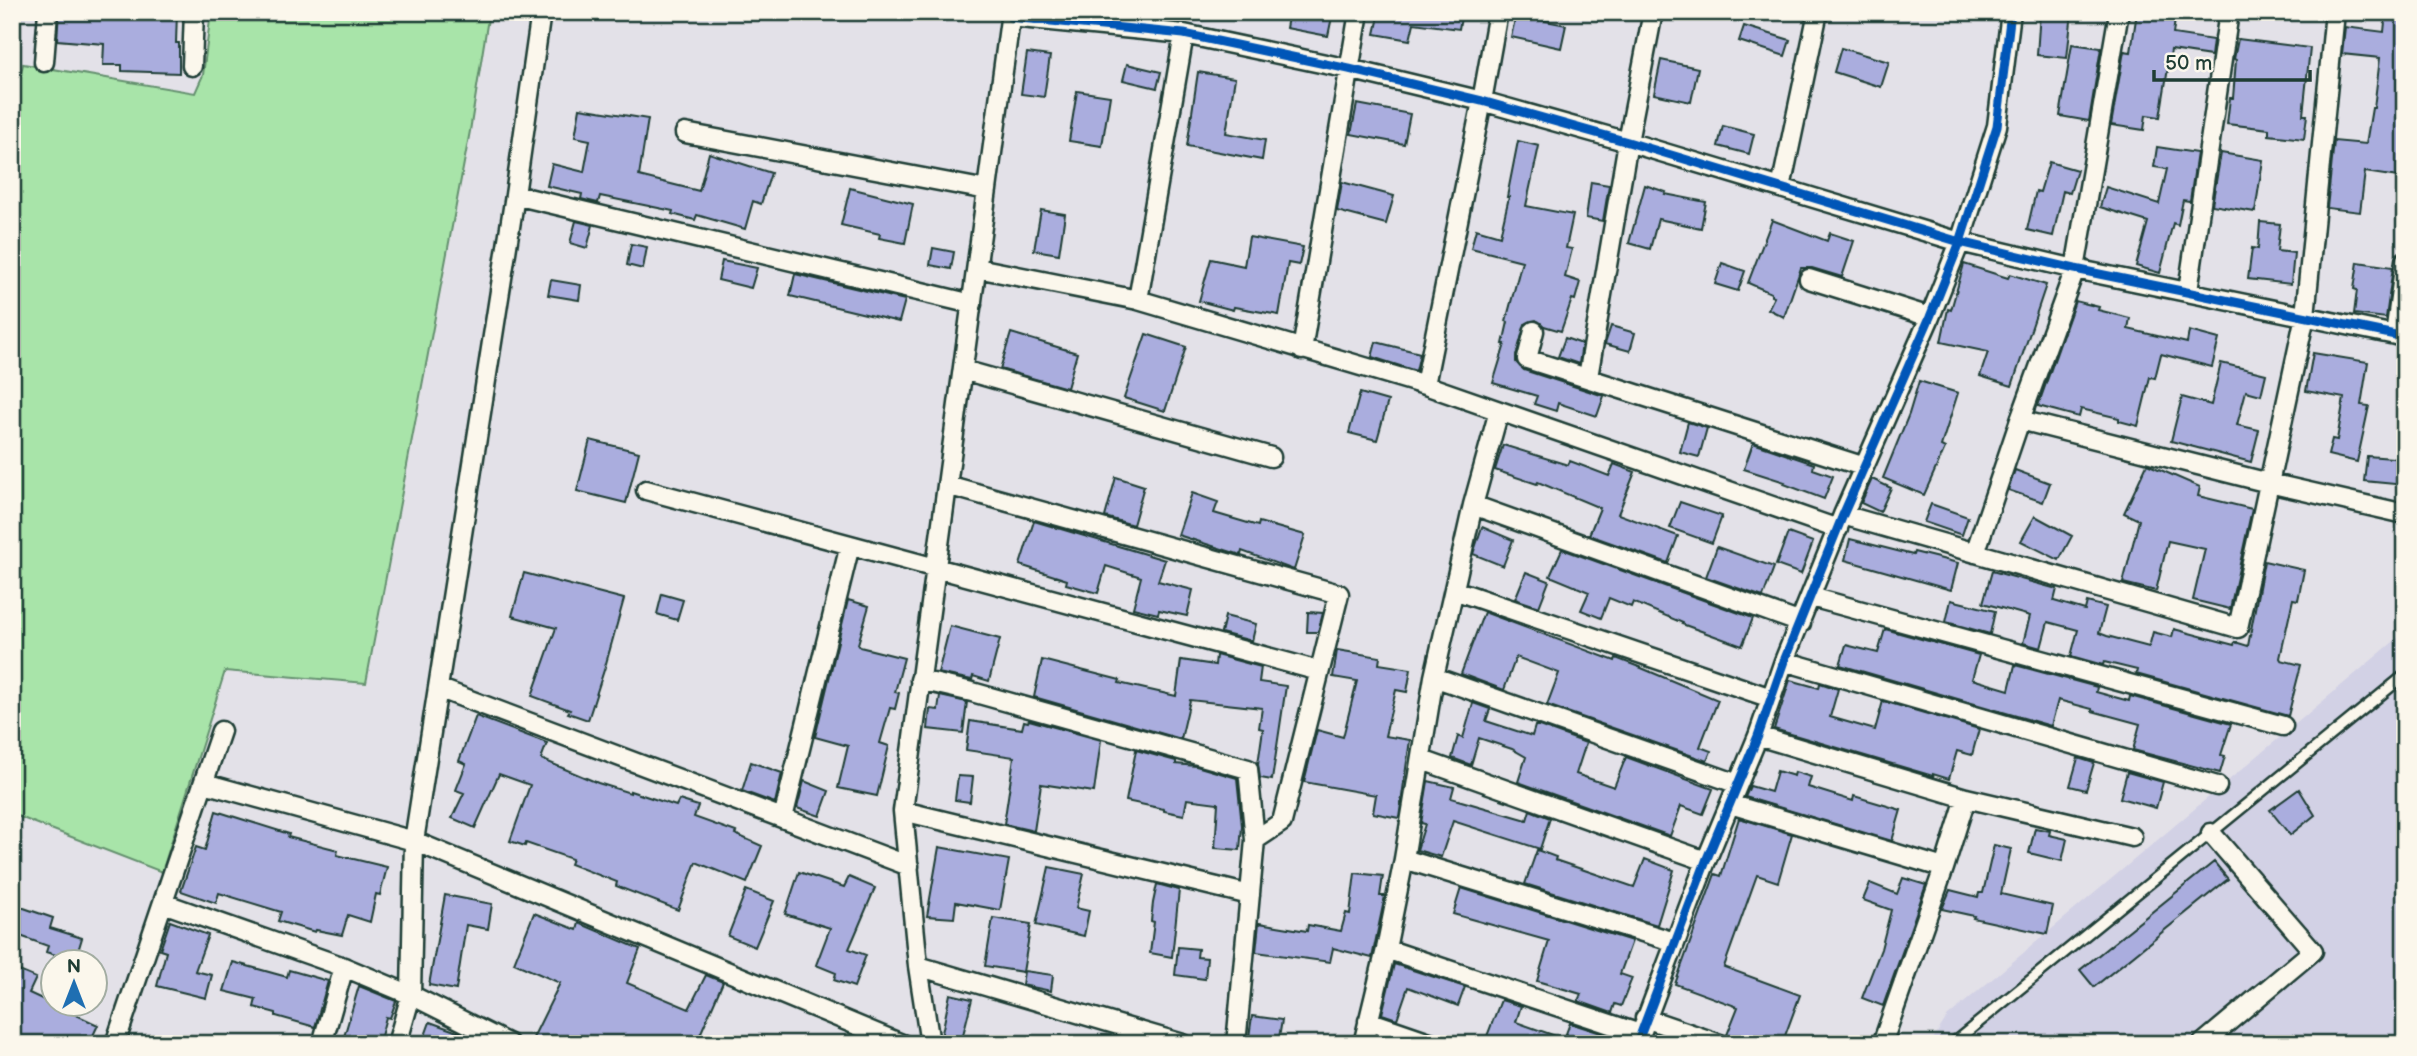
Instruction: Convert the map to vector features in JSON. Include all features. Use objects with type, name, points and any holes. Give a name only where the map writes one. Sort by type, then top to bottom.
[{"type":"street","points":[[44,62],[48,12]]},
{"type":"street","points":[[192,66],[194,12]]},
{"type":"street","points":[[397,1044],[411,995],[414,841],[541,12]]},
{"type":"street","points":[[1301,350],[1359,12]]},
{"type":"street","points":[[1424,385],[1498,12]]},
{"type":"street","points":[[1588,377],[1653,12]]},
{"type":"street","points":[[1781,188],[1818,12]]},
{"type":"street","points":[[1641,1032],[1862,466],[1930,317],[1960,242],[1997,126],[2011,12]]},
{"type":"street","points":[[1975,553],[2075,269],[2119,12]]},
{"type":"street","points":[[2188,291],[2229,12]]},
{"type":"street","points":[[977,268],[1138,300],[1424,385],[1840,522],[1975,553],[2238,628],[2305,316],[2335,12]]},
{"type":"street","points":[[930,1044],[918,966],[903,811],[1010,15],[1184,34],[1349,69],[1482,101],[1628,142],[1960,242],[2075,269],[2400,336],[2405,261]]},
{"type":"street","points":[[1138,300],[1184,34]]},
{"type":"street","points":[[685,132],[987,190]]},
{"type":"street","points":[[515,195],[972,304]]},
{"type":"street","points":[[1809,279],[1930,317]]},
{"type":"street","points":[[1534,331],[1527,359],[1862,466]]},
{"type":"street","points":[[963,369],[1271,457]]},
{"type":"street","points":[[1363,1044],[1404,859],[1434,677],[1473,505],[1499,411]]},
{"type":"street","points":[[2020,420],[2269,483],[2405,514]]},
{"type":"street","points":[[947,485],[1339,594],[1282,822],[1255,840]]},
{"type":"street","points":[[646,490],[1319,671]]},
{"type":"street","points":[[1473,505],[1801,623]]},
{"type":"street","points":[[783,818],[850,545]]},
{"type":"street","points":[[1454,590],[1771,698]]},
{"type":"street","points":[[1811,597],[2283,726]]},
{"type":"street","points":[[1784,662],[2217,786]]},
{"type":"street","points":[[1434,677],[1738,784]]},
{"type":"street","points":[[920,680],[1248,769],[1255,840],[1236,1044]]},
{"type":"street","points":[[438,688],[909,866]]},
{"type":"street","points":[[115,1044],[222,731]]},
{"type":"street","points":[[1758,736],[1966,798],[2132,837]]},
{"type":"street","points":[[1422,760],[1706,861]]},
{"type":"street","points":[[204,783],[414,841],[902,1044]]},
{"type":"street","points":[[1882,1044],[1966,798]]},
{"type":"street","points":[[1730,804],[1944,868]]},
{"type":"street","points":[[903,811],[1250,895]]},
{"type":"street","points":[[2202,1044],[2313,951],[2211,833]]},
{"type":"street","points":[[1404,859],[1675,942]]},
{"type":"street","points":[[163,903],[344,967],[411,995],[509,1044]]},
{"type":"street","points":[[1386,949],[1641,1032],[1720,1044]]},
{"type":"street","points":[[918,966],[1183,1044]]},
{"type":"street","points":[[322,1044],[344,967]]},
{"type":"street","points":[[1368,1021],[1435,1044]]},
{"type":"lane","points":[[1952,1044],[2405,676]]},
{"type":"shaded area","points":[[2405,632],[2405,1044],[1930,1044],[1947,1017]]},
{"type":"green space","points":[[211,12],[489,12],[470,131],[366,683],[225,671],[162,872],[12,814],[12,114],[23,64],[195,93],[203,75]]},
{"type":"building","points":[[59,12],[177,12],[179,73],[122,71],[122,65],[103,65],[104,44],[57,40]]},
{"type":"building","points":[[1289,12],[1333,12],[1328,36],[1286,28]]},
{"type":"building","points":[[1380,12],[1462,12],[1459,29],[1414,23],[1410,40],[1375,34]]},
{"type":"building","points":[[2040,12],[2072,12],[2067,58],[2037,55]]},
{"type":"building","points":[[2137,12],[2176,12],[2173,34],[2213,40],[2211,56],[2171,50],[2160,117],[2146,115],[2144,130],[2111,125],[2124,51],[2131,52]]},
{"type":"building","points":[[2386,12],[2403,12],[2400,36],[2405,37],[2405,178],[2365,172],[2360,212],[2327,208],[2334,141],[2366,144],[2374,108],[2380,58],[2342,54],[2345,27],[2384,32]]},
{"type":"building","points":[[1516,15],[1566,25],[1561,48],[1511,37]]},
{"type":"building","points":[[1744,26],[1790,40],[1785,56],[1739,41]]},
{"type":"building","points":[[2238,39],[2310,48],[2303,115],[2307,115],[2304,139],[2269,135],[2269,129],[2227,124],[2230,98],[2233,98],[2234,59]]},
{"type":"building","points":[[2072,44],[2101,48],[2089,121],[2060,116]]},
{"type":"building","points":[[1841,48],[1889,62],[1881,87],[1834,72]]},
{"type":"building","points":[[1027,53],[1050,56],[1044,97],[1021,94]]},
{"type":"building","points":[[1661,60],[1698,68],[1691,102],[1654,94]]},
{"type":"building","points":[[1127,64],[1161,72],[1157,88],[1123,80]]},
{"type":"building","points":[[1198,72],[1235,78],[1226,133],[1265,140],[1262,160],[1187,146]]},
{"type":"building","points":[[1077,91],[1110,96],[1102,146],[1069,141]]},
{"type":"building","points":[[1357,104],[1410,114],[1404,144],[1351,134]]},
{"type":"building","points":[[580,108],[648,119],[639,176],[699,191],[709,153],[771,173],[761,204],[753,201],[745,229],[697,215],[695,220],[672,214],[673,211],[600,196],[598,203],[581,199],[582,194],[547,186],[552,164],[584,172],[590,140],[575,137]]},
{"type":"building","points":[[1723,126],[1754,134],[1749,154],[1718,146]]},
{"type":"building","points":[[1518,141],[1539,146],[1526,206],[1573,215],[1566,248],[1572,249],[1565,277],[1580,282],[1561,331],[1544,326],[1536,320],[1525,324],[1516,362],[1524,370],[1604,396],[1597,416],[1558,403],[1556,411],[1534,404],[1537,396],[1493,383],[1505,344],[1506,321],[1522,261],[1471,248],[1476,229],[1500,236]]},
{"type":"building","points":[[2157,147],[2197,153],[2190,201],[2183,200],[2178,225],[2173,223],[2160,273],[2136,266],[2148,222],[2100,207],[2106,187],[2159,204],[2167,169],[2154,167]]},
{"type":"building","points":[[2221,153],[2263,160],[2255,212],[2212,205]]},
{"type":"building","points":[[2049,162],[2077,170],[2070,193],[2063,191],[2053,236],[2027,230],[2036,191],[2040,192]]},
{"type":"building","points":[[1342,182],[1394,196],[1386,224],[1337,211]]},
{"type":"building","points":[[1591,182],[1609,185],[1603,221],[1586,218]]},
{"type":"building","points":[[1645,185],[1666,192],[1665,194],[1706,202],[1701,228],[1658,219],[1650,249],[1629,243]]},
{"type":"building","points":[[850,188],[913,204],[905,243],[879,238],[880,234],[841,225]]},
{"type":"building","points":[[1041,210],[1065,214],[1059,254],[1034,250]]},
{"type":"building","points":[[1772,220],[1827,241],[1830,233],[1854,241],[1842,277],[1812,268],[1801,268],[1784,317],[1768,309],[1774,297],[1771,293],[1748,283]]},
{"type":"building","points":[[576,221],[593,225],[587,248],[570,243]]},
{"type":"building","points":[[2260,222],[2280,224],[2277,251],[2294,253],[2291,284],[2248,279],[2252,248],[2258,249]]},
{"type":"building","points":[[1249,237],[1303,247],[1299,265],[1288,263],[1279,315],[1234,307],[1233,310],[1199,301],[1211,259],[1244,266]]},
{"type":"building","points":[[631,244],[647,247],[643,269],[627,265]]},
{"type":"building","points":[[933,248],[954,252],[951,269],[930,265]]},
{"type":"building","points":[[722,261],[757,268],[751,288],[718,280]]},
{"type":"building","points":[[2358,262],[2393,267],[2386,318],[2354,314]]},
{"type":"building","points":[[1722,263],[1745,271],[1738,291],[1715,284]]},
{"type":"building","points":[[1964,264],[2008,278],[2010,274],[2046,285],[2012,386],[1980,376],[1988,352],[1941,342],[1948,309],[1951,310]]},
{"type":"building","points":[[795,274],[905,300],[899,322],[790,296]]},
{"type":"building","points":[[551,280],[581,285],[579,300],[548,295]]},
{"type":"building","points":[[2075,301],[2130,318],[2128,329],[2187,343],[2189,331],[2219,339],[2212,367],[2161,354],[2155,378],[2150,377],[2138,426],[2119,421],[2119,418],[2081,409],[2079,417],[2038,406]]},
{"type":"building","points":[[1611,326],[1635,333],[1630,351],[1605,344]]},
{"type":"building","points":[[1011,333],[1077,353],[1067,388],[1000,369]]},
{"type":"building","points":[[1146,334],[1186,347],[1165,411],[1124,398]]},
{"type":"building","points":[[1565,338],[1582,344],[1579,364],[1558,357]]},
{"type":"building","points":[[1376,342],[1420,353],[1416,371],[1372,357]]},
{"type":"building","points":[[2313,353],[2368,362],[2361,405],[2369,406],[2357,462],[2328,455],[2332,439],[2337,440],[2344,398],[2306,391]]},
{"type":"building","points":[[2221,363],[2266,374],[2261,395],[2246,391],[2237,425],[2259,430],[2251,462],[2171,441],[2182,397],[2211,405]]},
{"type":"building","points":[[1919,381],[1958,393],[1941,446],[1945,448],[1924,495],[1883,478],[1909,414]]},
{"type":"building","points":[[1360,393],[1388,401],[1377,440],[1349,433]]},
{"type":"building","points":[[1688,422],[1707,428],[1699,457],[1680,452]]},
{"type":"building","points":[[590,440],[639,452],[626,503],[577,491]]},
{"type":"building","points":[[1753,443],[1814,464],[1813,469],[1833,476],[1824,499],[1784,484],[1785,482],[1744,469]]},
{"type":"building","points":[[1503,445],[1568,465],[1570,461],[1609,476],[1614,464],[1635,472],[1618,514],[1678,536],[1668,563],[1589,535],[1600,508],[1538,482],[1537,484],[1495,470]]},
{"type":"building","points":[[2367,456],[2405,459],[2405,485],[2364,481]]},
{"type":"building","points":[[2147,464],[2200,487],[2198,496],[2252,509],[2230,609],[2193,600],[2205,549],[2168,541],[2156,591],[2123,583],[2139,520],[2124,513]]},
{"type":"building","points":[[2015,470],[2050,483],[2043,502],[2008,490]]},
{"type":"building","points":[[1116,477],[1144,486],[1133,525],[1105,517]]},
{"type":"building","points":[[1872,479],[1891,488],[1880,512],[1861,503]]},
{"type":"building","points":[[1192,493],[1218,502],[1214,513],[1258,526],[1259,522],[1305,535],[1294,570],[1242,551],[1241,555],[1178,535]]},
{"type":"building","points":[[1680,502],[1722,516],[1712,543],[1670,528]]},
{"type":"building","points":[[1931,504],[1968,517],[1962,535],[1924,522]]},
{"type":"building","points":[[2035,516],[2072,536],[2059,560],[2021,541]]},
{"type":"building","points":[[1034,521],[1165,560],[1158,581],[1193,590],[1187,616],[1159,610],[1158,614],[1133,608],[1141,577],[1106,566],[1098,593],[1066,584],[1067,580],[1020,565]]},
{"type":"building","points":[[1482,527],[1513,540],[1503,566],[1473,554]]},
{"type":"building","points":[[1788,533],[1813,542],[1801,574],[1776,565]]},
{"type":"building","points":[[1850,539],[1958,563],[1951,590],[1845,560]]},
{"type":"building","points":[[1717,547],[1774,567],[1763,597],[1706,577]]},
{"type":"building","points":[[1562,549],[1753,618],[1742,646],[1633,602],[1631,607],[1609,598],[1601,618],[1581,610],[1589,592],[1550,576]]},
{"type":"building","points":[[2264,561],[2304,570],[2298,600],[2293,599],[2280,658],[2301,665],[2288,716],[2136,674],[2137,670],[2104,662],[2103,665],[2071,656],[2078,630],[2048,622],[2041,648],[2023,643],[2030,616],[1983,603],[1992,571],[2057,589],[2054,601],[2085,610],[2087,602],[2106,607],[2099,633],[2107,636],[2149,647],[2153,632],[2172,637],[2174,629],[2234,645],[2235,642],[2248,646]]},
{"type":"building","points":[[1526,572],[1549,581],[1539,607],[1515,599]]},
{"type":"building","points":[[524,573],[624,599],[588,720],[568,713],[570,710],[532,696],[556,628],[512,616]]},
{"type":"building","points":[[662,594],[683,600],[677,620],[657,614]]},
{"type":"building","points":[[848,600],[869,606],[858,644],[860,647],[904,658],[895,692],[899,693],[895,709],[890,708],[880,743],[889,746],[877,796],[838,788],[848,746],[815,737]]},
{"type":"building","points":[[1951,600],[1995,611],[1990,634],[1946,622]]},
{"type":"building","points":[[1308,612],[1323,613],[1318,632],[1307,632]]},
{"type":"building","points":[[1484,612],[1615,661],[1616,658],[1718,700],[1700,747],[1711,751],[1707,761],[1547,705],[1559,673],[1516,657],[1504,690],[1461,674]]},
{"type":"building","points":[[1225,616],[1256,624],[1252,641],[1221,633]]},
{"type":"building","points":[[950,626],[1000,639],[989,681],[973,676],[972,680],[938,673]]},
{"type":"building","points":[[1885,629],[1979,655],[1972,679],[2009,690],[2015,665],[2097,687],[2096,692],[2129,701],[2130,696],[2231,724],[2221,755],[2225,756],[2220,773],[2133,750],[2140,724],[2092,709],[2058,700],[2051,726],[1840,665],[1846,645],[1878,653]]},
{"type":"building","points":[[1337,650],[1380,657],[1379,664],[1411,669],[1407,692],[1396,690],[1385,736],[1410,740],[1399,818],[1373,813],[1376,795],[1304,782],[1317,730],[1343,737],[1357,681],[1333,677]]},
{"type":"building","points":[[1216,655],[1261,667],[1259,682],[1286,686],[1272,780],[1260,778],[1258,764],[1263,729],[1259,728],[1262,708],[1190,700],[1181,739],[1034,697],[1042,660],[1120,680],[1119,683],[1176,696],[1181,660],[1215,665]]},
{"type":"building","points":[[1790,680],[1819,688],[1820,683],[1838,689],[1830,717],[1875,730],[1883,701],[1979,729],[1972,755],[1957,751],[1949,779],[1774,729]]},
{"type":"building","points":[[940,696],[967,702],[963,733],[928,729],[930,709],[938,710]]},
{"type":"building","points":[[1473,703],[1490,709],[1486,721],[1532,736],[1535,726],[1539,726],[1586,743],[1576,774],[1614,787],[1626,757],[1713,789],[1703,814],[1681,806],[1670,836],[1518,782],[1526,757],[1512,749],[1479,738],[1471,765],[1452,758],[1458,736],[1463,738]]},
{"type":"building","points":[[476,716],[547,743],[541,759],[598,783],[676,806],[679,800],[698,806],[694,817],[736,832],[735,834],[762,846],[747,883],[696,862],[678,910],[616,886],[617,882],[570,864],[572,859],[526,843],[525,846],[510,841],[530,785],[499,774],[475,828],[452,818],[464,793],[456,790],[466,764],[459,761]]},
{"type":"building","points":[[1029,720],[1101,740],[1094,792],[1041,784],[1034,831],[1004,824],[1014,757],[966,750],[970,721],[1022,729],[1024,721]]},
{"type":"building","points":[[1136,750],[1176,761],[1176,764],[1196,766],[1237,778],[1242,826],[1240,850],[1215,848],[1218,803],[1187,799],[1184,815],[1126,801]]},
{"type":"building","points":[[2078,758],[2094,763],[2086,790],[2070,786]]},
{"type":"building","points":[[751,762],[782,773],[775,803],[742,791]]},
{"type":"building","points":[[1777,771],[1794,776],[1795,772],[1811,777],[1808,787],[1853,801],[1854,796],[1901,810],[1892,841],[1745,797],[1750,786],[1771,792]]},
{"type":"building","points":[[2127,772],[2163,782],[2156,808],[2120,798]]},
{"type":"building","points":[[958,776],[973,777],[970,802],[955,800]]},
{"type":"building","points":[[804,781],[829,791],[820,816],[797,808]]},
{"type":"building","points":[[1428,781],[1454,787],[1451,798],[1527,820],[1530,810],[1550,818],[1540,849],[1453,821],[1441,857],[1417,850],[1425,824],[1421,823]]},
{"type":"building","points":[[2299,789],[2315,815],[2290,835],[2270,810]]},
{"type":"building","points":[[216,811],[289,834],[288,837],[338,850],[337,855],[387,867],[380,895],[376,894],[370,922],[348,915],[342,935],[315,932],[278,921],[281,912],[219,893],[216,903],[181,891],[196,847],[205,850]]},
{"type":"building","points":[[1739,818],[1792,834],[1778,882],[1757,875],[1724,967],[1800,995],[1782,1044],[1731,1044],[1727,1035],[1738,1007],[1675,984],[1715,874],[1721,876]]},
{"type":"building","points":[[2035,828],[2067,839],[2062,861],[2029,853]]},
{"type":"building","points":[[1994,845],[2011,849],[2001,894],[2053,906],[2047,934],[1942,909],[1950,890],[1978,897],[1979,893],[1983,893]]},
{"type":"building","points":[[939,847],[1009,860],[1000,910],[956,902],[954,918],[927,916]]},
{"type":"building","points":[[1537,850],[1556,857],[1555,860],[1634,887],[1645,859],[1674,870],[1657,925],[1525,884]]},
{"type":"building","points":[[2214,862],[2228,879],[2094,987],[2080,970]]},
{"type":"building","points":[[1049,867],[1084,874],[1076,908],[1089,911],[1084,936],[1036,925]]},
{"type":"building","points":[[799,872],[844,887],[849,877],[875,888],[849,949],[866,955],[854,987],[834,980],[836,973],[816,965],[830,928],[785,914]]},
{"type":"building","points":[[1355,873],[1383,876],[1380,896],[1385,896],[1372,958],[1333,948],[1330,962],[1256,952],[1259,923],[1307,931],[1308,925],[1341,931],[1346,913],[1350,914]]},
{"type":"building","points":[[1903,878],[1926,885],[1883,1006],[1862,998],[1881,949],[1891,910],[1863,900],[1870,883],[1897,894]]},
{"type":"building","points":[[1157,884],[1179,890],[1172,957],[1150,953],[1154,922],[1151,921]]},
{"type":"building","points":[[1461,888],[1632,941],[1620,974],[1632,978],[1621,1006],[1615,1004],[1612,1013],[1578,1001],[1581,994],[1537,981],[1549,941],[1453,914]]},
{"type":"building","points":[[746,890],[774,901],[755,947],[728,936]]},
{"type":"building","points":[[445,895],[492,904],[488,929],[466,925],[456,990],[429,985]]},
{"type":"building","points":[[12,904],[53,918],[50,928],[82,938],[79,948],[47,948],[48,946],[12,933]]},
{"type":"building","points":[[534,913],[577,930],[579,923],[640,949],[627,983],[689,1009],[706,975],[723,982],[696,1044],[530,1044],[560,983],[514,963]]},
{"type":"building","points":[[993,918],[1031,924],[1023,972],[985,966]]},
{"type":"building","points":[[170,921],[208,935],[195,971],[212,975],[206,998],[157,986],[166,952],[160,950]]},
{"type":"building","points":[[1178,947],[1198,949],[1197,957],[1207,958],[1205,979],[1175,975]]},
{"type":"building","points":[[233,962],[287,977],[289,970],[328,981],[315,1027],[254,1007],[256,999],[224,991]]},
{"type":"building","points":[[1394,964],[1465,987],[1458,1006],[1408,987],[1397,1019],[1382,1014]]},
{"type":"building","points":[[12,968],[36,978],[29,993],[38,997],[38,1018],[83,1018],[98,1025],[89,1044],[12,1044]]},
{"type":"building","points":[[1024,971],[1053,975],[1051,991],[1022,985]]},
{"type":"building","points":[[359,986],[396,1001],[390,1018],[386,1017],[379,1044],[356,1044],[343,1040]]},
{"type":"building","points":[[950,994],[972,999],[961,1043],[941,1038]]},
{"type":"building","points":[[1501,1000],[1521,1006],[1516,1022],[1564,1039],[1570,1023],[1604,1034],[1601,1044],[1484,1044]]},
{"type":"building","points":[[1252,1016],[1282,1020],[1278,1044],[1248,1044]]},
{"type":"building","points":[[430,1022],[466,1035],[483,1044],[422,1044]]},
{"type":"cycle path","points":[[1637,1044],[1706,861],[1758,736],[1784,661],[1843,515],[1960,242],[1997,126],[2011,12]]},
{"type":"cycle path","points":[[1010,17],[1184,34],[1349,69],[1482,101],[1628,142],[1960,242],[2075,269],[2405,337]]}]
